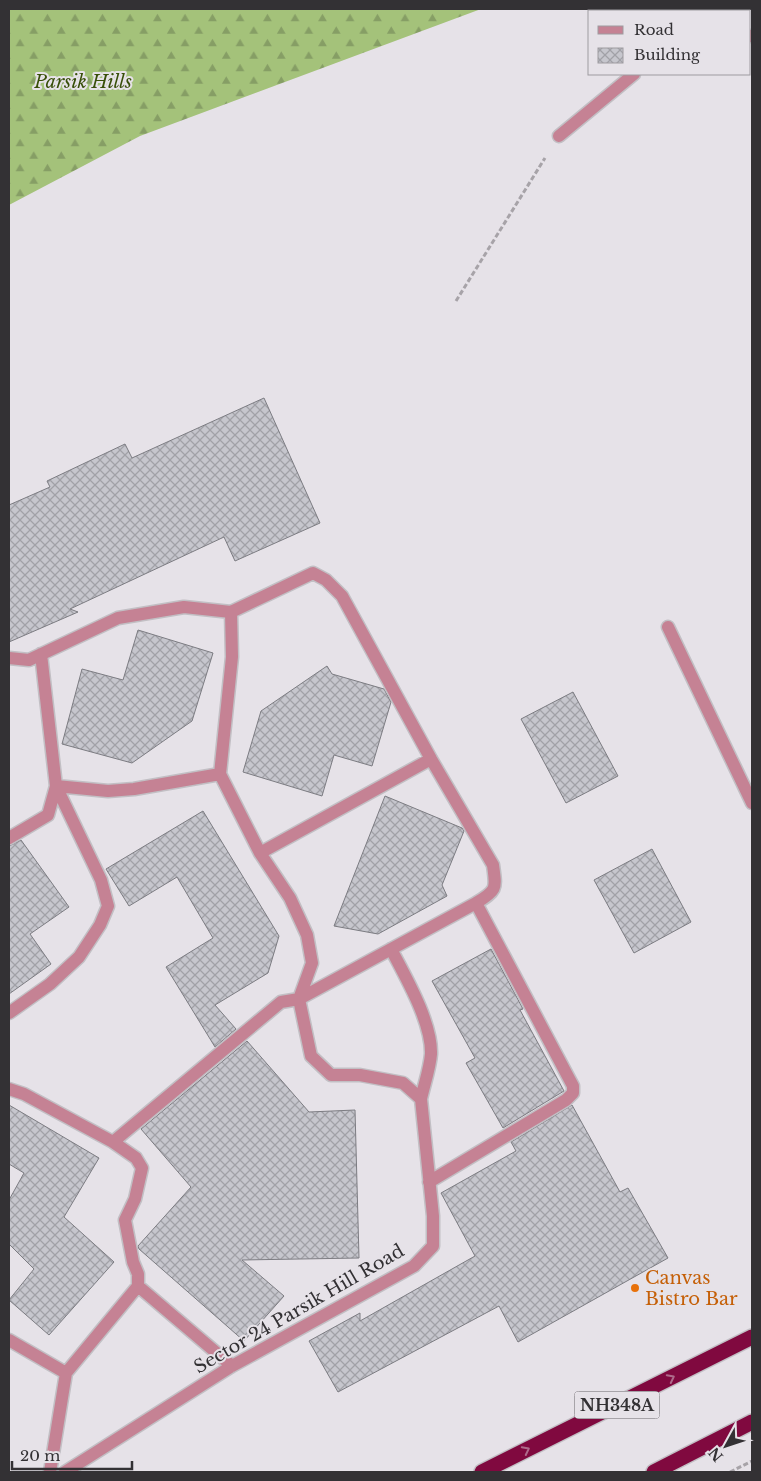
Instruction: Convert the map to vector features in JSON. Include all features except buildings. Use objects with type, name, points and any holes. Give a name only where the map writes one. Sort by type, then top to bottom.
[{"type":"highway","name":"NH348A","points":[[482,1472],[752,1337]]},
{"type":"highway","points":[[654,1472],[752,1422]]},
{"type":"street","points":[[558,136],[633,75]]},
{"type":"street","points":[[9,658],[29,660],[118,618],[184,607],[231,612],[313,574],[326,580],[342,596],[431,759],[493,865],[496,885],[491,894],[299,1000],[281,1002],[113,1142]]},
{"type":"street","points":[[231,612],[232,657],[220,774],[260,853],[290,898],[307,935],[312,963],[299,1000],[311,1056],[331,1075],[360,1075],[403,1083],[421,1099]]},
{"type":"street","points":[[668,627],[752,803]]},
{"type":"street","points":[[9,1013],[50,984],[79,957],[100,925],[108,906],[101,880],[56,786],[41,654]]},
{"type":"street","points":[[260,853],[431,759]]},
{"type":"street","points":[[56,786],[108,791],[134,789],[220,774]]},
{"type":"street","points":[[9,838],[48,815],[56,786]]},
{"type":"street","points":[[429,1182],[566,1100],[573,1093],[573,1086],[476,903]]},
{"type":"street","name":"Sector 24 Parsik Hill Road","points":[[65,1472],[232,1366],[414,1266],[433,1246],[433,1216],[421,1099],[431,1053],[427,1028],[413,991],[391,949]]},
{"type":"street","points":[[9,1088],[24,1094],[113,1142],[136,1158],[142,1168],[135,1200],[125,1220],[133,1262],[138,1274],[138,1286],[66,1373],[50,1472]]},
{"type":"street","points":[[138,1286],[232,1366]]},
{"type":"street","points":[[9,1340],[66,1373]]},
{"type":"path","points":[[456,301],[558,136]]},
{"type":"path","points":[[730,1472],[752,1461]]},
{"type":"green space","name":"Parsik Hills","points":[[9,9],[481,9],[140,136],[9,205]]},
{"type":"place","name":"Canvas Bistro Bar","points":[[635,1288]]}]
